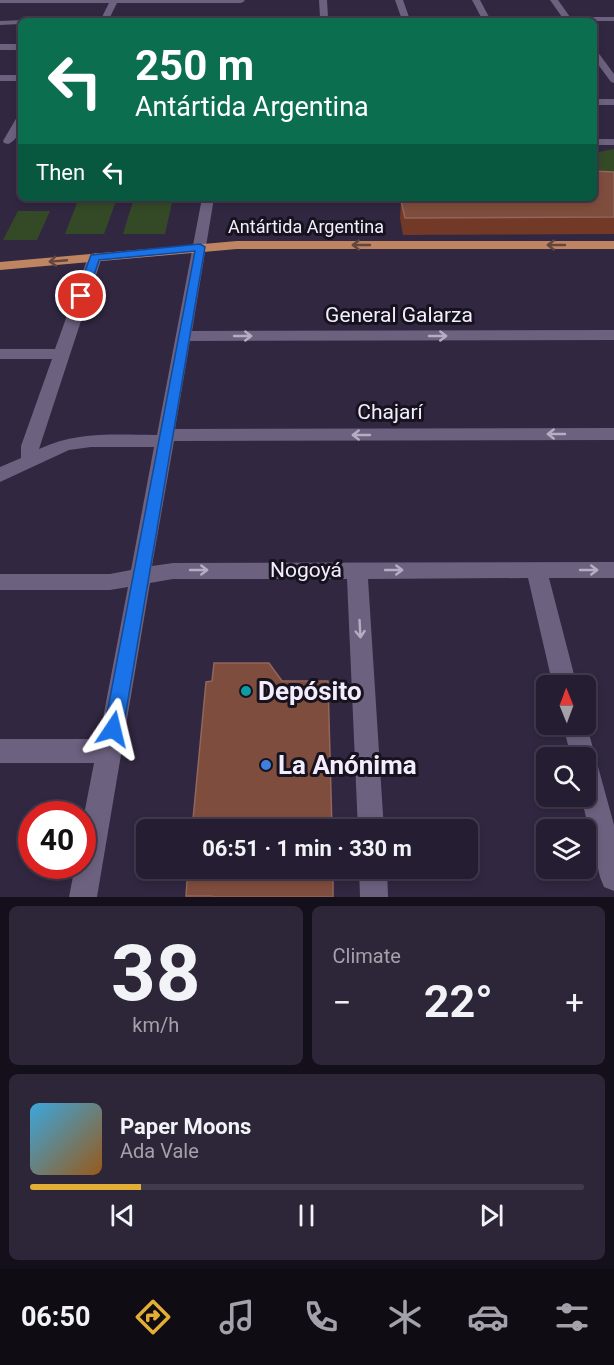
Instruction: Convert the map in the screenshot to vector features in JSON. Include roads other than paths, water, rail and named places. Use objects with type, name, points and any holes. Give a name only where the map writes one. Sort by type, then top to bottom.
[{"type":"main road","name":"Antártida Argentina","points":[[0,266],[244,244],[614,245]]},
{"type":"street","points":[[106,18],[115,0]]},
{"type":"street","points":[[0,1],[241,0],[237,18]]},
{"type":"street","points":[[323,0],[324,18]]},
{"type":"street","points":[[399,0],[404,18]]},
{"type":"street","points":[[476,0],[486,18]]},
{"type":"street","points":[[554,0],[567,18]]},
{"type":"street","points":[[597,19],[614,19]]},
{"type":"street","points":[[0,22],[18,22]]},
{"type":"street","points":[[0,47],[18,47]]},
{"type":"street","points":[[597,56],[610,70],[614,80]]},
{"type":"street","points":[[0,78],[18,78]]},
{"type":"street","points":[[597,102],[614,102]]},
{"type":"street","points":[[4,141],[18,123]]},
{"type":"street","points":[[597,142],[614,142]]},
{"type":"street","points":[[83,897],[208,201]]},
{"type":"street","points":[[30,460],[30,446],[95,257]]},
{"type":"street","name":"General Galarza","points":[[184,336],[614,335]]},
{"type":"street","points":[[0,354],[62,354]]},
{"type":"street","name":"Chajarí","points":[[0,475],[57,447],[74,442],[166,438],[614,434]]},
{"type":"street","points":[[357,570],[370,819]]},
{"type":"street","points":[[536,570],[562,675]]},
{"type":"street","name":"Nogoyá","points":[[0,582],[110,582],[173,571],[614,570]]},
{"type":"street","points":[[0,751],[109,751]]},
{"type":"street","points":[[596,806],[614,877]]},
{"type":"street","points":[[373,879],[374,897]]},
{"type":"place","name":"Depósito","points":[[246,691]]},
{"type":"place","name":"La Anónima","points":[[266,765]]}]
